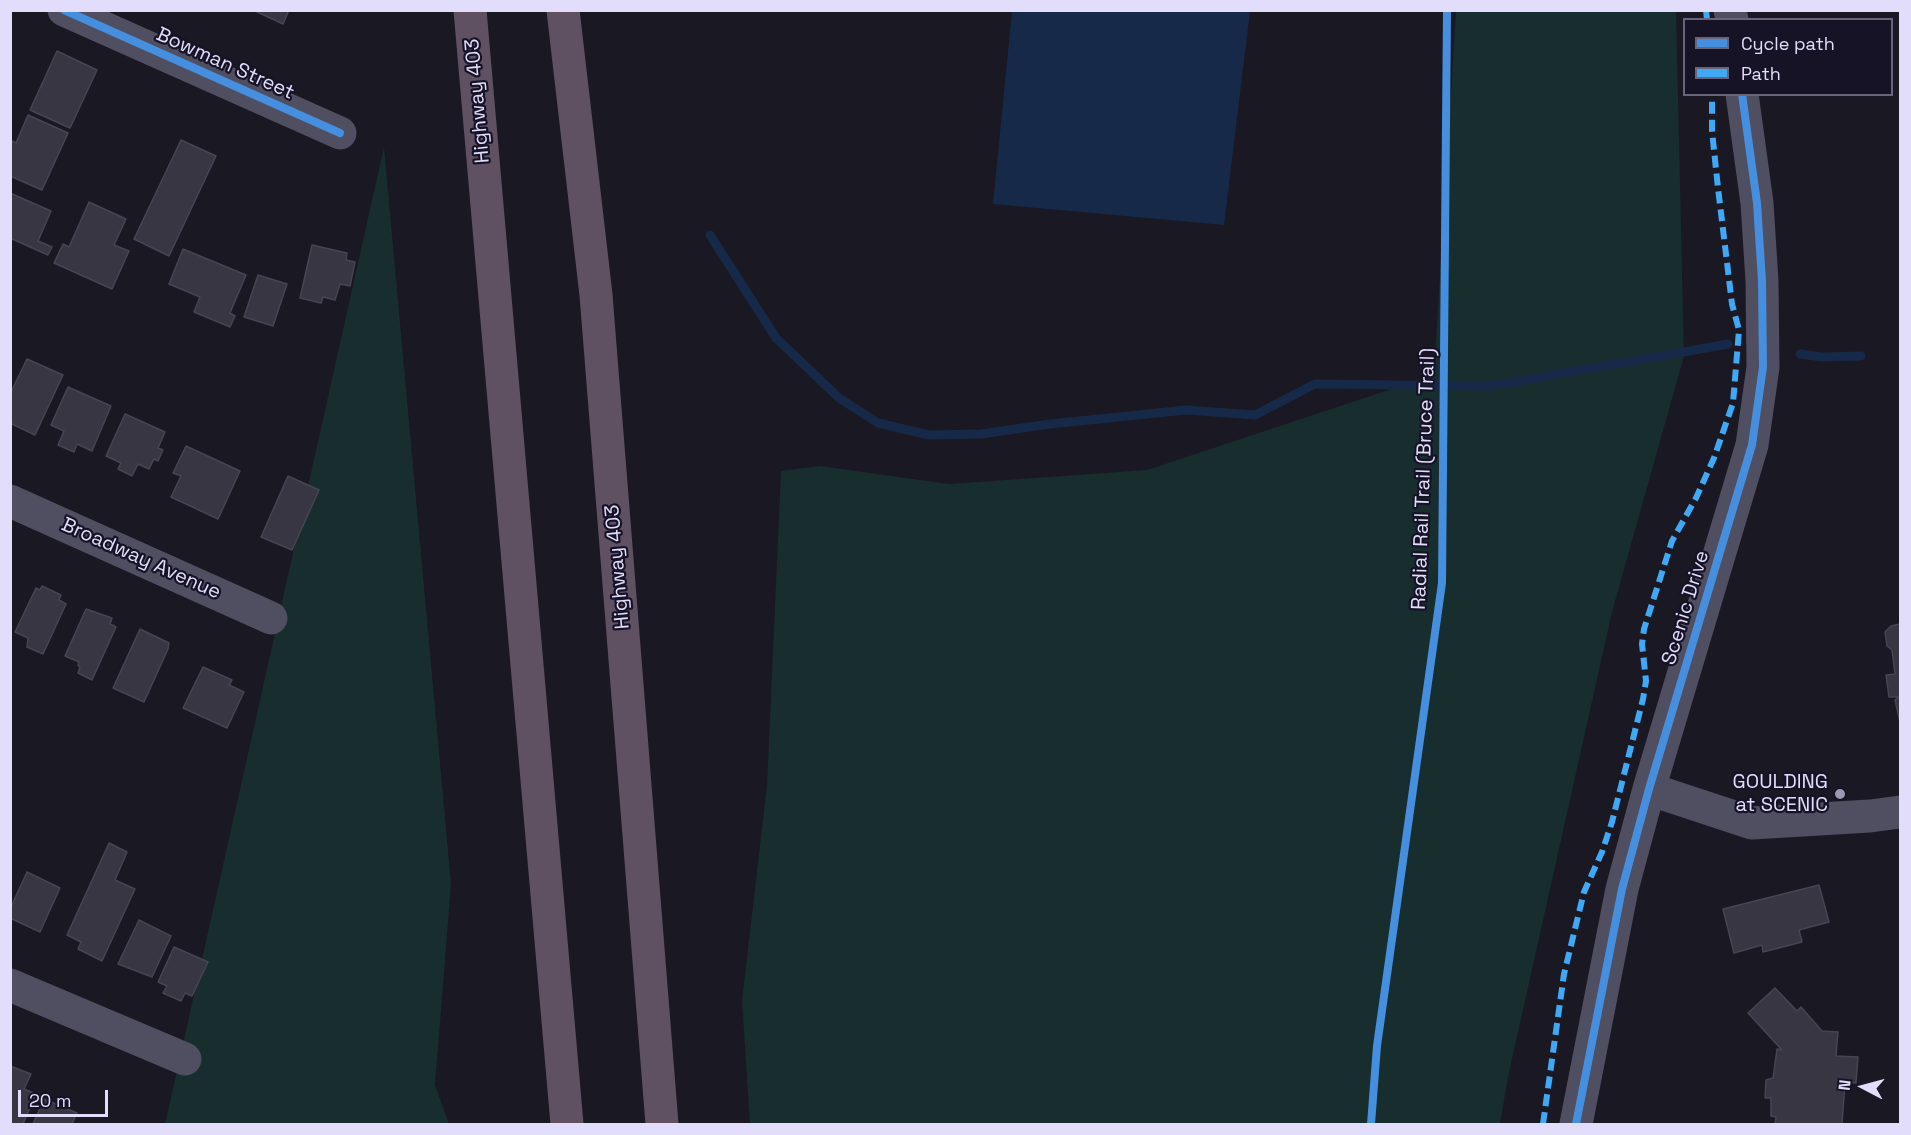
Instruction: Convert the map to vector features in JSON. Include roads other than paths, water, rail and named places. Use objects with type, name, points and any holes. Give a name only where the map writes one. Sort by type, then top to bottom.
[{"type":"highway","name":"Highway 403","points":[[470,10],[567,1125]]},
{"type":"highway","name":"Highway 403","points":[[563,10],[596,295],[662,1125]]},
{"type":"street","name":"Bowman Street","points":[[64,10],[340,133]]},
{"type":"street","name":"Scenic Drive","points":[[1576,1125],[1622,889],[1649,789],[1752,445],[1763,367],[1762,281],[1757,203],[1742,96]]},
{"type":"street","name":"Broadway Avenue","points":[[10,501],[271,618]]},
{"type":"street","points":[[1649,789],[1752,823],[1900,812]]},
{"type":"street","points":[[10,985],[185,1059]]},
{"type":"water","points":[[1012,11],[1250,11],[1224,225],[993,204]]},
{"type":"waterway","points":[[710,235],[776,338],[839,398],[878,423],[929,435],[981,434],[1050,424],[1186,410],[1255,415],[1315,384],[1491,386],[1728,344]]},
{"type":"waterway","points":[[1800,354],[1822,357],[1861,356]]},
{"type":"place","name":"GOULDING at SCENIC","points":[[1840,794]]}]
